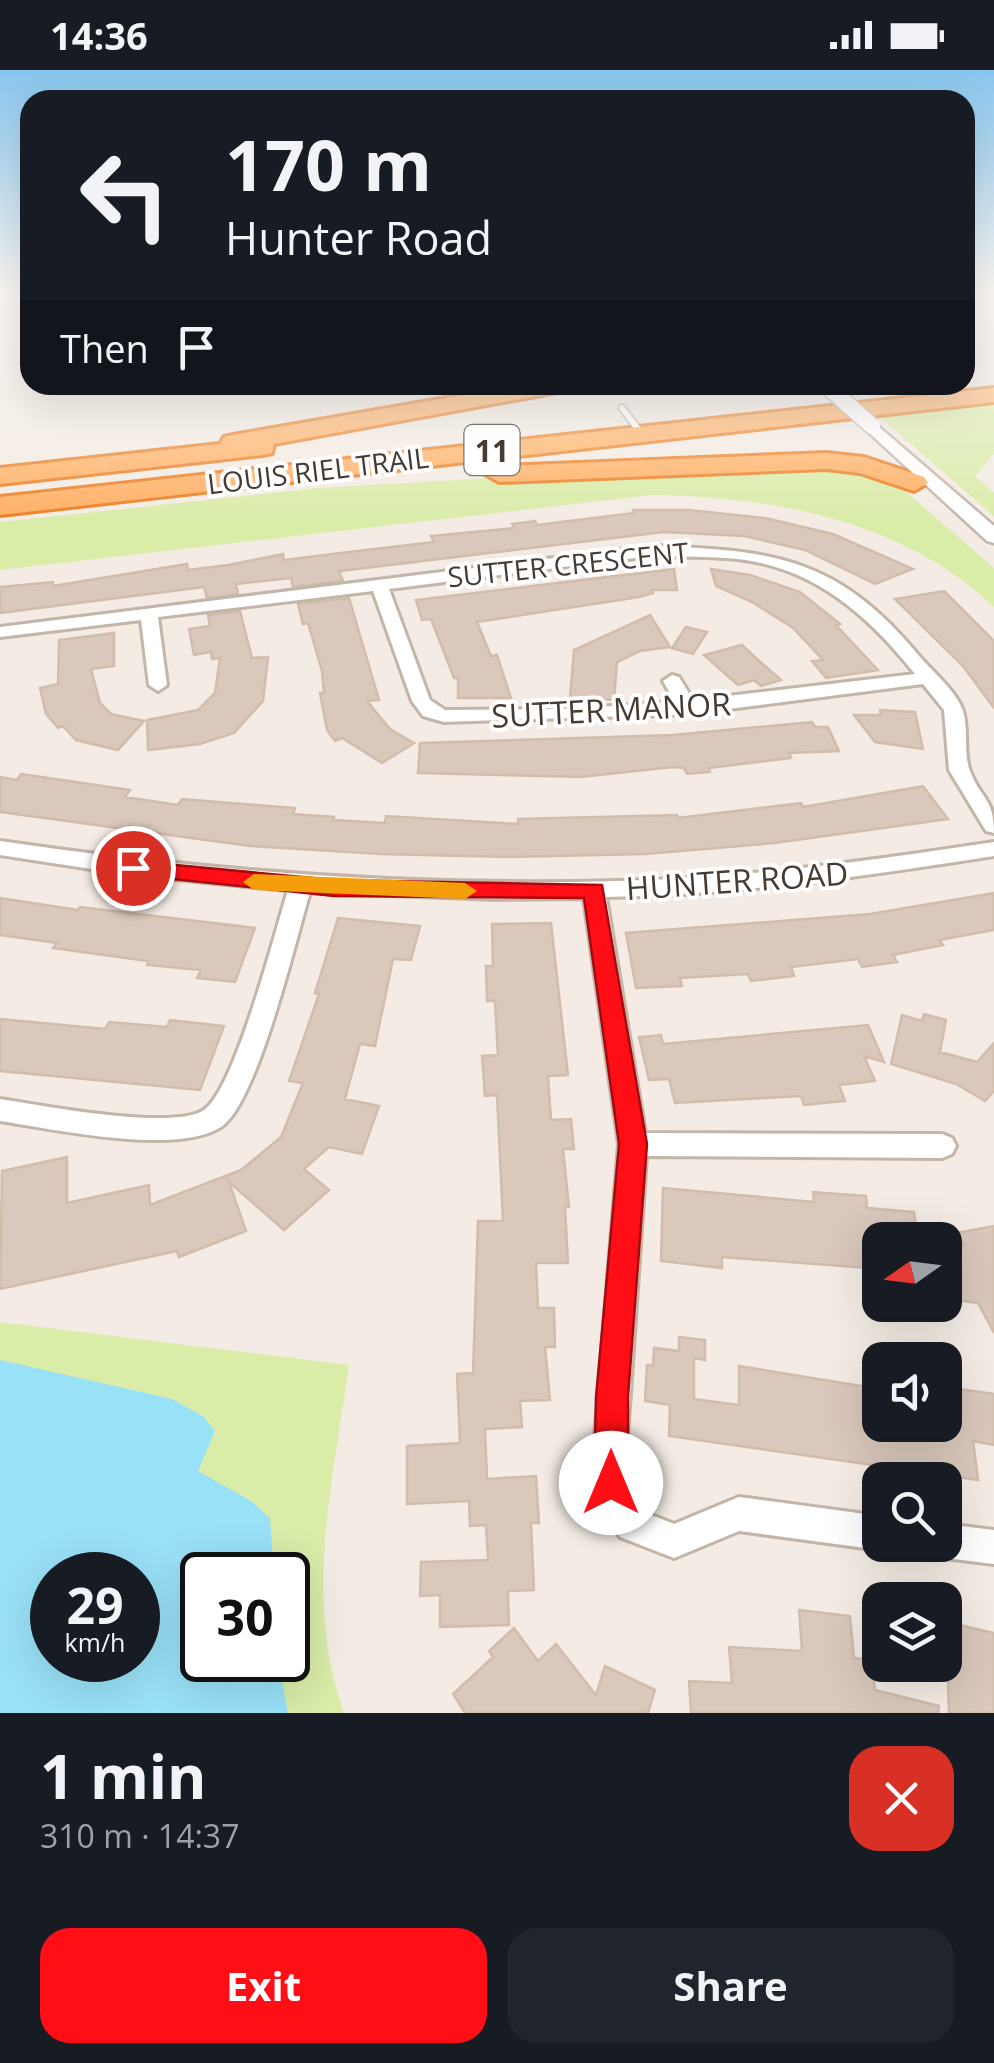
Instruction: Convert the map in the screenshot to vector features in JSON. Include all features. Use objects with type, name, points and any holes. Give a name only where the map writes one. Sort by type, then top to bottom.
[{"type":"highway","points":[[0,475],[288,435],[504,395]]},
{"type":"highway","name":"LOUIS RIEL TRAIL","points":[[0,506],[994,395]]},
{"type":"highway","points":[[612,409],[659,404]]},
{"type":"highway","name":"LOUIS RIEL TRAIL","points":[[0,475],[524,418]]},
{"type":"highway","points":[[154,490],[826,461],[864,465],[914,483]]},
{"type":"street","points":[[827,395],[872,426],[994,537]]},
{"type":"street","points":[[914,483],[994,557]]},
{"type":"street","name":"SUTTER CRESCENT","points":[[0,632],[651,550],[742,554],[818,576],[852,596],[902,646],[953,708],[959,770],[994,826]]},
{"type":"street","name":"SUTTER MANOR","points":[[380,586],[421,701],[430,712],[444,716],[539,716],[689,708],[927,678]]},
{"type":"street","points":[[150,614],[158,686]]},
{"type":"street","points":[[672,681],[689,708]]},
{"type":"street","name":"HUNTER ROAD","points":[[0,848],[162,873],[301,886],[423,891],[594,890],[793,879],[994,849]]},
{"type":"street","points":[[0,1110],[156,1128],[209,1121],[225,1106],[238,1085],[301,886]]},
{"type":"street","points":[[594,890],[633,1144],[611,1483],[632,1524],[674,1541],[739,1514],[862,1530]]},
{"type":"street","points":[[633,1144],[942,1146]]},
{"type":"street","points":[[962,1543],[994,1547]]},
{"type":"lane","points":[[612,409],[640,433]]},
{"type":"green space","points":[[994,400],[994,454],[975,476],[994,493],[994,516],[876,414]]},
{"type":"green space","points":[[848,467],[897,484],[994,568],[994,607],[958,577],[919,553],[835,519],[745,501],[653,495],[0,570],[0,522],[319,488],[489,478]]},
{"type":"green space","points":[[0,1322],[349,1365],[330,1496],[323,1583],[325,1627],[344,1713],[0,1713]]},
{"type":"water","points":[[0,1360],[172,1399],[204,1417],[215,1431],[198,1471],[251,1501],[270,1518],[272,1552],[180,1552],[180,1682],[282,1682],[288,1713],[0,1713]]},
{"type":"building","points":[[633,510],[689,510],[765,518],[833,534],[913,569],[875,584],[805,550],[744,536],[664,532],[339,571],[343,581],[293,587],[291,578],[236,584],[238,594],[207,598],[204,587],[0,613],[0,587],[53,582],[53,586],[187,564],[188,570],[283,554],[284,560],[434,542],[431,536],[514,528],[512,524],[535,521],[537,525],[634,513]]},
{"type":"building","points":[[674,569],[677,590],[651,590],[653,593],[639,597],[477,622],[491,656],[497,655],[511,698],[458,698],[458,678],[454,678],[431,619],[422,620],[416,600]]},
{"type":"building","points":[[711,569],[750,575],[800,592],[840,624],[836,625],[878,670],[826,678],[812,661],[823,660],[793,628],[752,602],[716,586]]},
{"type":"building","points":[[944,591],[994,641],[994,708],[963,666],[895,599]]},
{"type":"building","points":[[349,598],[379,700],[367,701],[390,729],[414,743],[382,763],[342,738],[335,741],[327,730],[320,693],[324,693],[322,671],[308,623],[303,624],[298,604]]},
{"type":"building","points":[[240,611],[252,658],[268,657],[263,701],[234,733],[200,744],[148,750],[147,720],[198,710],[215,693],[220,658],[212,659],[211,652],[194,655],[189,629],[210,626],[208,615]]},
{"type":"building","points":[[650,615],[670,647],[640,651],[617,662],[614,700],[570,697],[574,650]]},
{"type":"building","points":[[686,627],[707,632],[693,654],[672,648]]},
{"type":"building","points":[[114,633],[114,666],[91,669],[100,703],[111,714],[144,721],[118,750],[76,740],[63,726],[58,728],[46,714],[40,688],[58,684],[59,640]]},
{"type":"building","points":[[742,645],[781,680],[761,686],[754,680],[738,685],[704,655]]},
{"type":"building","points":[[880,710],[915,712],[923,749],[875,742],[854,715],[881,715]]},
{"type":"building","points":[[812,722],[815,727],[828,727],[839,751],[789,753],[791,758],[687,774],[684,768],[673,767],[581,777],[418,773],[420,743],[672,735]]},
{"type":"building","points":[[21,774],[130,790],[125,797],[178,805],[182,799],[295,808],[293,814],[385,823],[386,816],[518,824],[518,819],[677,815],[678,818],[801,803],[803,807],[923,786],[948,819],[775,843],[646,854],[380,854],[250,846],[0,812],[0,777],[17,780]]},
{"type":"building","points":[[994,893],[994,930],[939,940],[943,945],[893,955],[897,962],[862,967],[858,959],[791,967],[794,976],[751,981],[748,974],[680,978],[682,986],[636,988],[626,933],[870,914]]},
{"type":"building","points":[[0,898],[255,928],[235,982],[197,978],[201,970],[147,965],[148,961],[53,948],[57,943],[0,935]]},
{"type":"building","points":[[338,918],[420,926],[411,960],[393,959],[375,1046],[360,1044],[345,1099],[379,1106],[362,1154],[329,1147],[304,1169],[329,1190],[284,1230],[229,1182],[246,1231],[179,1257],[177,1251],[0,1289],[2,1171],[67,1157],[67,1203],[149,1185],[150,1205],[241,1170],[281,1137],[303,1083],[289,1081],[319,994],[315,993]]},
{"type":"building","points":[[551,923],[568,1075],[548,1076],[551,1120],[571,1119],[574,1149],[563,1149],[569,1207],[565,1207],[568,1263],[536,1263],[538,1308],[554,1308],[555,1347],[545,1347],[550,1400],[520,1401],[522,1427],[485,1429],[487,1479],[536,1476],[539,1523],[531,1523],[534,1590],[508,1591],[509,1625],[440,1627],[440,1595],[420,1596],[421,1562],[488,1560],[486,1525],[470,1526],[469,1501],[407,1504],[407,1446],[460,1443],[457,1374],[473,1373],[478,1221],[503,1221],[497,1095],[485,1096],[482,1056],[498,1055],[495,1001],[487,1001],[486,966],[493,966],[492,924]]},
{"type":"building","points":[[924,1014],[946,1020],[940,1052],[977,1062],[994,1043],[994,1091],[985,1101],[956,1084],[891,1064],[902,1015],[922,1021]]},
{"type":"building","points":[[0,1019],[105,1029],[109,1022],[167,1027],[170,1020],[224,1026],[200,1090],[0,1071]]},
{"type":"building","points":[[868,1025],[884,1062],[864,1056],[875,1081],[839,1085],[845,1101],[804,1105],[801,1096],[675,1103],[669,1079],[649,1080],[639,1037],[661,1035],[663,1044]]},
{"type":"building","points":[[663,1188],[814,1202],[813,1192],[866,1196],[867,1208],[914,1212],[915,1222],[862,1222],[862,1268],[722,1257],[722,1268],[661,1261]]},
{"type":"building","points":[[994,1226],[994,1333],[978,1303],[962,1301],[962,1232]]},
{"type":"building","points":[[679,1337],[705,1340],[705,1360],[694,1358],[694,1399],[739,1405],[739,1366],[862,1386],[862,1442],[962,1442],[962,1389],[994,1394],[994,1445],[973,1441],[978,1480],[962,1478],[962,1462],[862,1463],[669,1436],[670,1405],[645,1401],[647,1365],[653,1365],[654,1348],[679,1351]]},
{"type":"building","points":[[799,1610],[850,1616],[854,1658],[862,1659],[862,1682],[874,1682],[875,1690],[939,1706],[938,1713],[691,1713],[689,1681],[732,1683],[729,1647],[802,1651]]},
{"type":"building","points":[[962,1626],[994,1633],[994,1713],[949,1713],[948,1682],[962,1682]]},
{"type":"building","points":[[514,1628],[538,1661],[556,1644],[596,1695],[605,1666],[655,1690],[648,1713],[465,1713],[453,1694],[493,1657],[489,1651]]},
{"type":"slow traffic","points":[[254,882],[465,891]]},
{"type":"route","points":[[133,868],[334,888],[594,890],[633,1144],[612,1397],[611,1483]]}]
